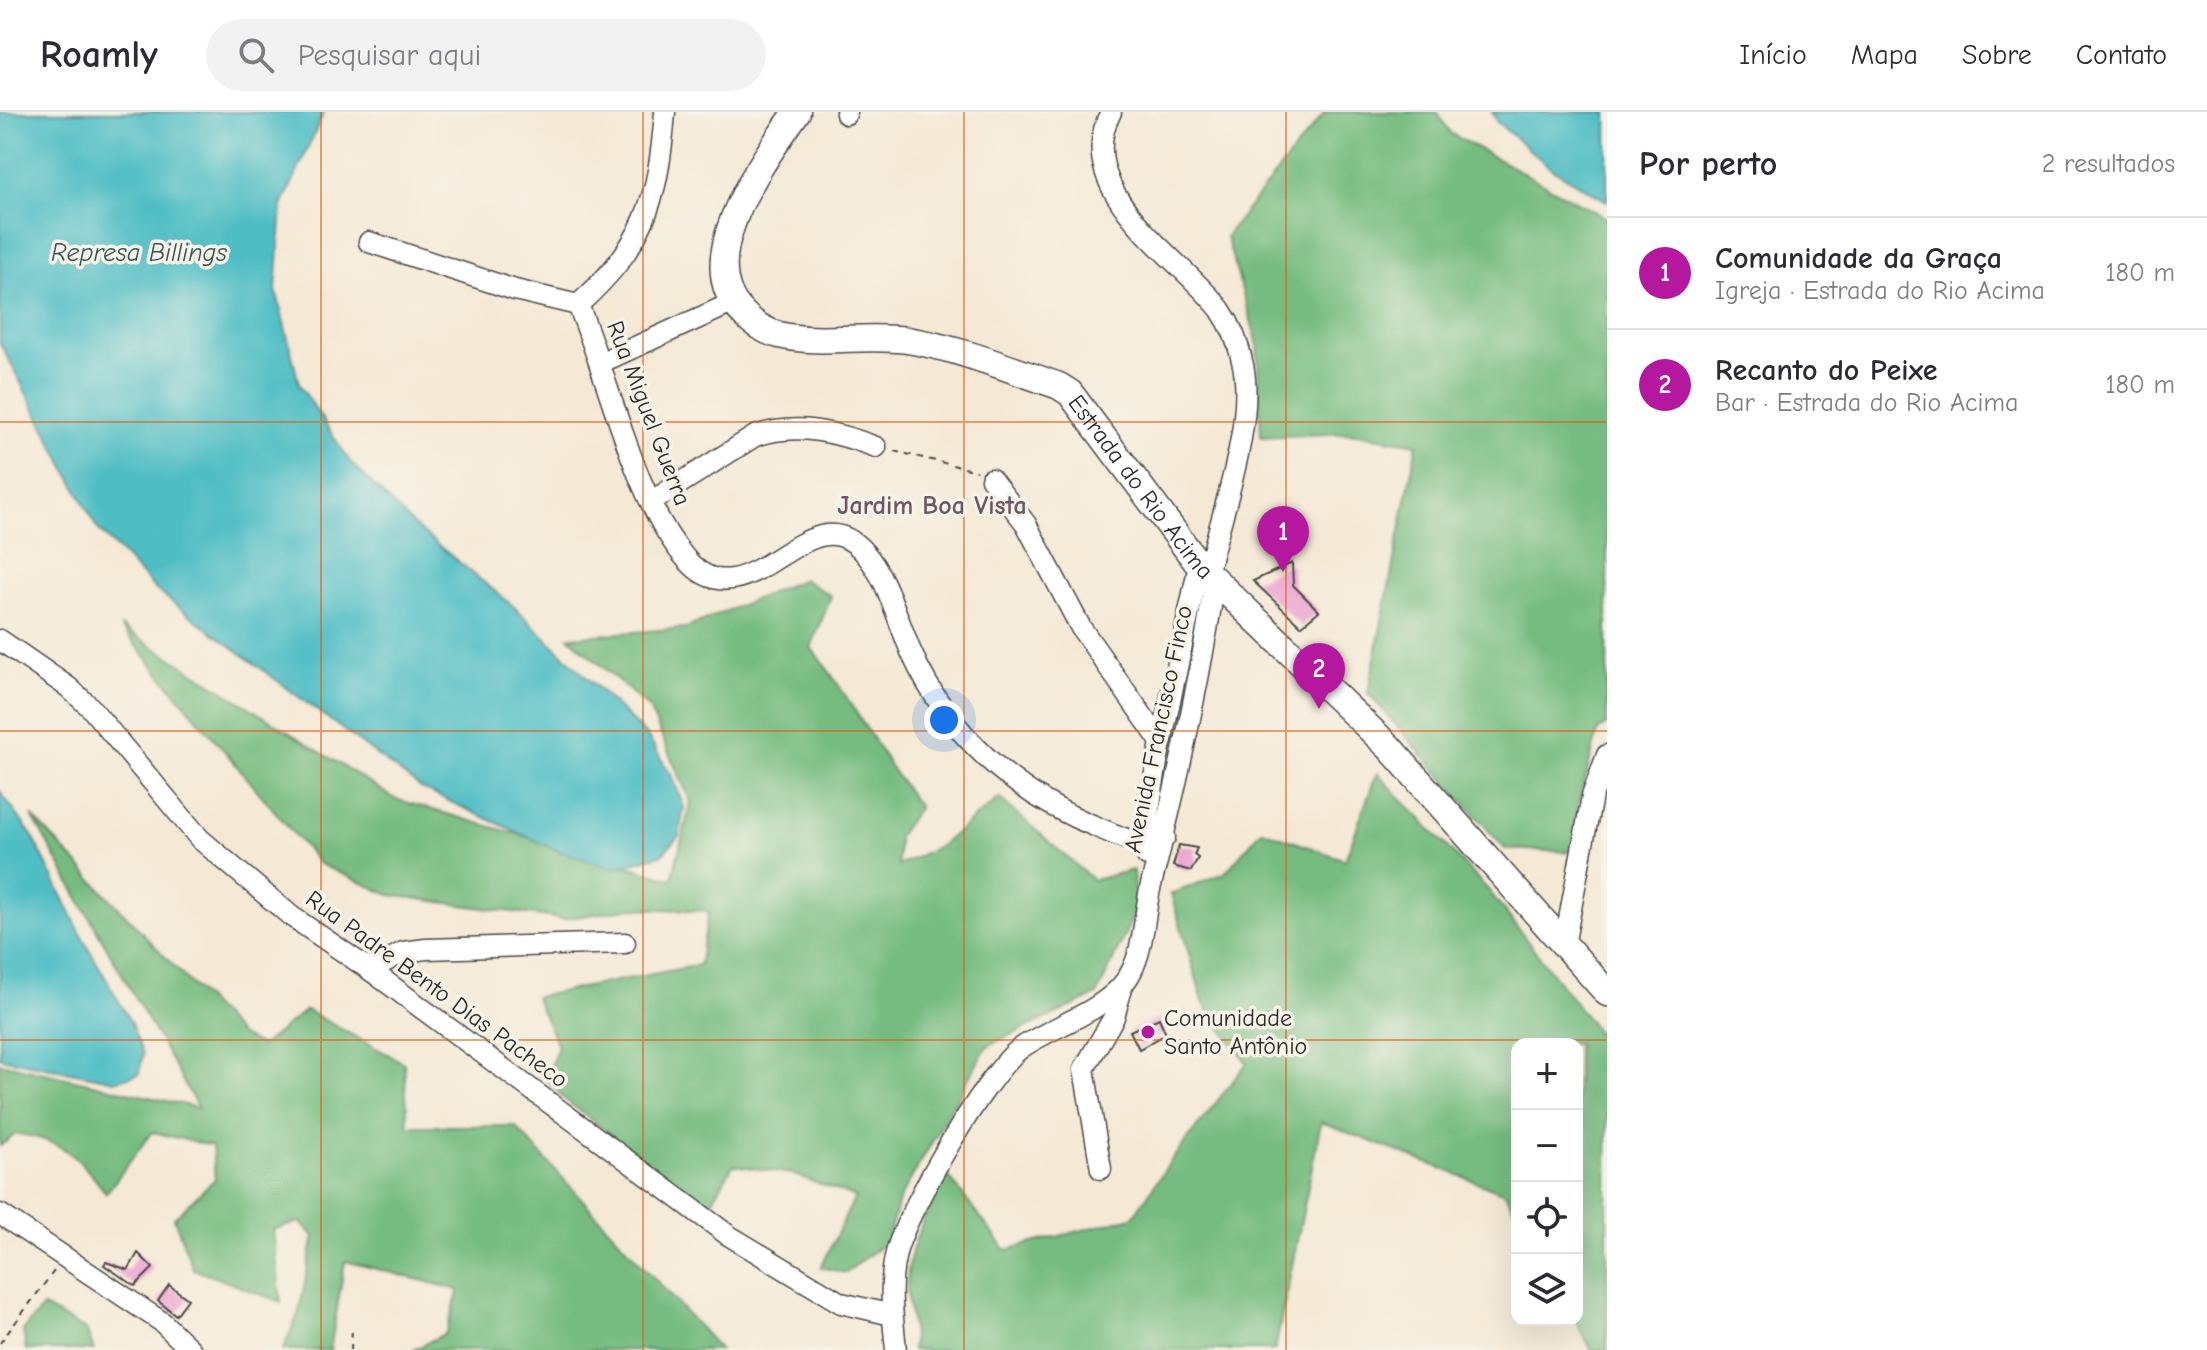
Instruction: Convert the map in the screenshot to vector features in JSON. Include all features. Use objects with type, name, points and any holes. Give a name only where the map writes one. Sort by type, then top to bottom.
[{"type":"main road","points":[[732,303],[723,275],[728,234],[766,157],[797,112]]},
{"type":"main road","name":"Estrada do Rio Acima","points":[[732,303],[760,328],[775,334],[931,344],[1059,386],[1087,411],[1207,574],[1389,747],[1607,993]]},
{"type":"street","points":[[578,305],[617,267],[641,230],[654,187],[665,112]]},
{"type":"street","name":"Avenida Francisco Finco","points":[[1111,112],[1100,135],[1100,161],[1130,215],[1219,308],[1234,335],[1243,364],[1247,395],[1207,574],[1161,742],[1145,843],[1150,886]]},
{"type":"street","name":"Rua Miguel Guerra","points":[[369,242],[515,290],[578,305],[602,362],[626,441],[652,501],[686,558],[698,571],[719,581],[741,579],[820,536],[846,538],[854,542],[869,557],[883,582],[923,674],[976,749],[1006,776],[1052,805],[1083,821],[1145,843]]},
{"type":"street","points":[[602,362],[732,303]]},
{"type":"street","points":[[652,501],[767,431],[819,430],[876,447]]},
{"type":"street","points":[[991,479],[1026,524],[1081,628],[1161,742]]},
{"type":"street","name":"Avenida Francisco Finco","points":[[1101,1169],[1084,1069],[1114,1017],[1123,984],[1137,956],[1150,886],[1165,837],[1207,574]]},
{"type":"street","name":"Rua Padre Bento Dias Pacheco","points":[[0,640],[68,687],[90,707],[174,811],[221,859],[291,916],[370,970],[728,1235],[841,1303],[892,1315]]},
{"type":"street","points":[[1564,946],[1592,796],[1607,755]]},
{"type":"street","points":[[1145,843],[1165,837]]},
{"type":"street","points":[[370,970],[403,952],[426,949],[625,943]]},
{"type":"street","points":[[896,1350],[892,1315],[893,1272],[902,1233],[917,1202],[999,1068],[1022,1047],[1087,1011],[1123,984]]},
{"type":"street","points":[[0,1214],[162,1322],[191,1350]]},
{"type":"path","points":[[876,447],[970,468],[991,479]]},
{"type":"path","points":[[0,1343],[64,1258]]},
{"type":"path","points":[[351,1350],[352,1327]]},
{"type":"green space","points":[[1325,112],[1437,112],[1451,134],[1607,218],[1607,724],[1598,731],[1578,806],[1573,852],[1505,849],[1368,693],[1417,444],[1350,433],[1261,437],[1257,341],[1226,236]]},
{"type":"green space","points":[[803,579],[831,596],[811,648],[919,807],[898,836],[898,866],[941,845],[999,798],[1093,880],[1133,870],[1135,912],[1097,995],[987,1046],[900,1198],[886,1242],[846,1273],[821,1267],[855,1197],[792,1174],[733,1165],[708,1209],[564,1099],[546,1078],[558,1046],[535,997],[699,965],[709,911],[634,908],[563,919],[390,895],[319,864],[120,626],[395,799],[672,879],[691,802],[649,708],[569,637],[686,628]]},
{"type":"green space","points":[[1377,773],[1489,891],[1598,1033],[1607,1038],[1607,1350],[1592,1350],[1578,1326],[1583,1326],[1583,1038],[1511,1038],[1511,1204],[1505,1193],[1321,1122],[1275,1350],[912,1350],[913,1332],[907,1290],[911,1253],[933,1200],[948,1176],[1006,1250],[1133,1217],[1170,1162],[1247,1063],[1204,1004],[1171,894],[1225,873],[1262,830],[1345,860]]},
{"type":"green space","points":[[32,816],[239,1035],[261,1046],[306,1010],[404,1063],[408,1126],[515,1126],[720,1350],[413,1350],[446,1333],[459,1290],[345,1261],[330,1350],[283,1350],[299,1312],[314,1236],[300,1222],[273,1230],[281,1302],[193,1269],[174,1218],[215,1179],[212,1146],[152,1132],[106,1193],[78,1160],[58,1145],[16,1134],[0,1146],[0,1063],[198,1108]]},
{"type":"green space","points":[[43,1307],[86,1330],[94,1350],[26,1350],[23,1330]]},
{"type":"water","name":"Represa Billings","points":[[0,112],[324,112],[282,206],[276,290],[299,384],[351,463],[413,525],[512,605],[647,736],[673,778],[684,807],[679,836],[661,855],[613,868],[559,851],[422,789],[156,590],[97,528],[0,343]]},
{"type":"water","points":[[1492,112],[1607,112],[1607,201],[1552,169],[1497,122]]},
{"type":"water","points":[[0,791],[33,837],[85,942],[130,1021],[143,1054],[139,1074],[115,1081],[0,1058]]},
{"type":"building","points":[[1292,563],[1293,585],[1319,611],[1301,626],[1253,581]]},
{"type":"building","points":[[1179,845],[1197,848],[1194,855],[1198,858],[1191,871],[1173,866]]},
{"type":"building","name":"Comunidade Santo Antônio","points":[[1159,1018],[1166,1034],[1139,1049],[1130,1031]]},
{"type":"building","points":[[138,1253],[153,1268],[135,1286],[104,1265],[106,1262],[128,1270]]},
{"type":"building","points":[[169,1285],[188,1299],[176,1315],[158,1301]]},
{"type":"place","name":"Comunidade da Graça","points":[[1283,572]]},
{"type":"place","name":"Recanto do Peixe","points":[[1319,709]]},
{"type":"place","name":"Comunidade Santo Antônio","points":[[1148,1032]]},
{"type":"district","name":"Jardim Boa Vista","points":[[932,505]]}]
